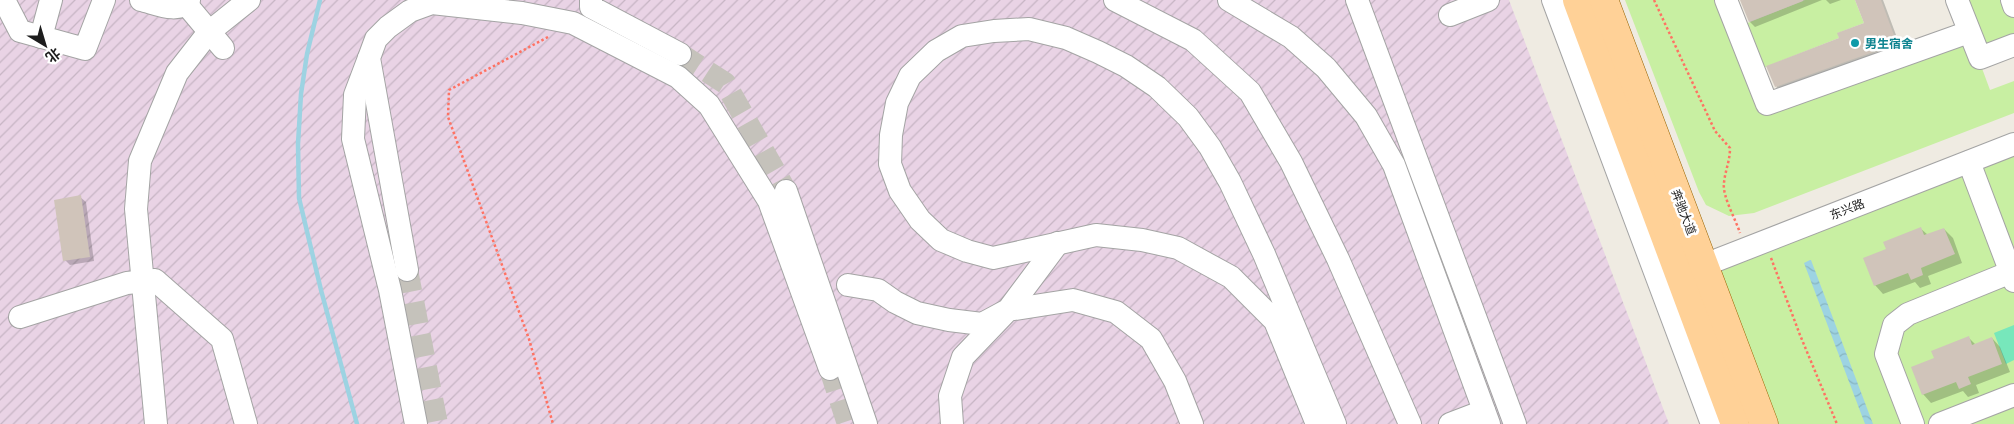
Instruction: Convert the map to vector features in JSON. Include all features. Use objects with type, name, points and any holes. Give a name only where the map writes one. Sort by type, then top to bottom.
[{"type":"main road","name":"奔驰大道","points":[[1577,0],[1606,110],[1692,269],[1764,424]]},
{"type":"main road","name":"奔驰大道","points":[[1604,0],[1692,269],[1735,424]]},
{"type":"street","points":[[4,0],[20,31],[85,49],[104,0]]},
{"type":"street","points":[[41,37],[51,0]]},
{"type":"street","points":[[141,0],[176,8],[188,2],[216,40]]},
{"type":"street","points":[[156,424],[136,209],[140,161],[177,73],[216,40],[249,0]]},
{"type":"street","points":[[1115,0],[1193,40],[1250,92],[1300,180],[1338,259],[1410,424]]},
{"type":"street","points":[[1229,0],[1291,38],[1326,68],[1366,116],[1394,165],[1486,417],[1450,424]]},
{"type":"street","points":[[1357,0],[1515,424]]},
{"type":"street","points":[[1450,16],[1488,0]]},
{"type":"street","points":[[1553,0],[1606,110],[1712,424]]},
{"type":"street","points":[[1726,0],[1767,104],[1969,32]]},
{"type":"street","points":[[1956,0],[1980,58],[2014,45]]},
{"type":"street","points":[[2012,0],[2014,6]]},
{"type":"street","points":[[416,424],[390,290],[353,139],[355,95],[376,39],[388,27],[410,11],[432,3],[522,13],[573,24],[678,77],[709,105],[769,201],[830,369]]},
{"type":"street","points":[[573,24],[591,4],[680,54]]},
{"type":"street","points":[[1317,424],[1275,321],[1231,277],[1178,248],[1142,240],[1096,234],[993,258],[966,251],[941,240],[920,220],[900,191],[890,164],[891,135],[897,103],[910,76],[936,51],[962,36],[994,31],[1030,29],[1066,38],[1126,66],[1157,86],[1188,117],[1210,147],[1235,191],[1264,254],[1335,424]]},
{"type":"street","points":[[369,58],[407,270]]},
{"type":"street","name":"东兴路","points":[[1692,269],[2014,144]]},
{"type":"street","points":[[1913,424],[1886,354],[1894,325],[1908,314],[2012,277],[1969,162]]},
{"type":"street","points":[[786,191],[866,424]]},
{"type":"street","points":[[952,424],[950,396],[963,357],[1008,310],[1058,243]]},
{"type":"street","points":[[20,317],[126,284],[155,280],[222,340],[246,424]]},
{"type":"street","points":[[848,285],[878,290],[895,302],[917,313],[949,320],[982,324],[1008,310],[1073,300],[1116,312],[1151,339],[1175,381],[1192,424]]},
{"type":"street","points":[[1940,424],[2014,395]]},
{"type":"path","points":[[1654,0],[1715,131],[1730,148],[1730,160],[1724,184],[1800,335],[1837,424]]},
{"type":"path","points":[[553,424],[529,339],[448,117],[449,90],[573,24]]},
{"type":"shaded area","points":[[0,0],[1509,0],[1669,424],[0,424]]},
{"type":"green space","points":[[1625,0],[1726,0],[1767,104],[1969,32],[1957,0],[2012,0],[2014,6],[2014,45],[1976,52],[1990,90],[2014,81],[2014,113],[1754,213],[1729,216],[1706,205],[1699,192]]},
{"type":"green space","points":[[1805,0],[1855,0],[1864,23],[1838,33],[1839,38],[1758,70],[1740,26]]},
{"type":"green space","points":[[2014,144],[2014,424],[1764,424],[1704,264]]},
{"type":"green space","points":[[2014,325],[2014,360],[2006,364],[1994,333]]},
{"type":"water","points":[[1810,260],[1873,424],[1865,424],[1804,263]]},
{"type":"building","points":[[1740,0],[1803,0],[1803,1],[1749,22]]},
{"type":"building","name":"男生宿舍","points":[[1855,0],[1881,0],[1895,38],[1871,48],[1873,52],[1775,87],[1766,66],[1839,38],[1837,33],[1864,23]]},
{"type":"building","points":[[81,195],[90,257],[63,261],[54,200]]},
{"type":"building","points":[[1921,227],[1924,235],[1944,228],[1955,254],[1921,268],[1923,275],[1911,280],[1908,273],[1874,286],[1863,258],[1886,249],[1883,242]]},
{"type":"building","points":[[1969,336],[1972,345],[1992,337],[2002,364],[1968,377],[1971,384],[1959,389],[1956,382],[1922,395],[1911,367],[1934,358],[1931,351]]},
{"type":"waterway","points":[[320,0],[307,54],[301,94],[298,144],[299,198],[321,290],[357,424]]},
{"type":"tunnel","points":[[680,54],[725,83],[786,191]]},
{"type":"tunnel","points":[[407,270],[437,424]]},
{"type":"tunnel","points":[[830,369],[848,424]]},
{"type":"place","name":"男生宿舍","points":[[1855,43]]}]
